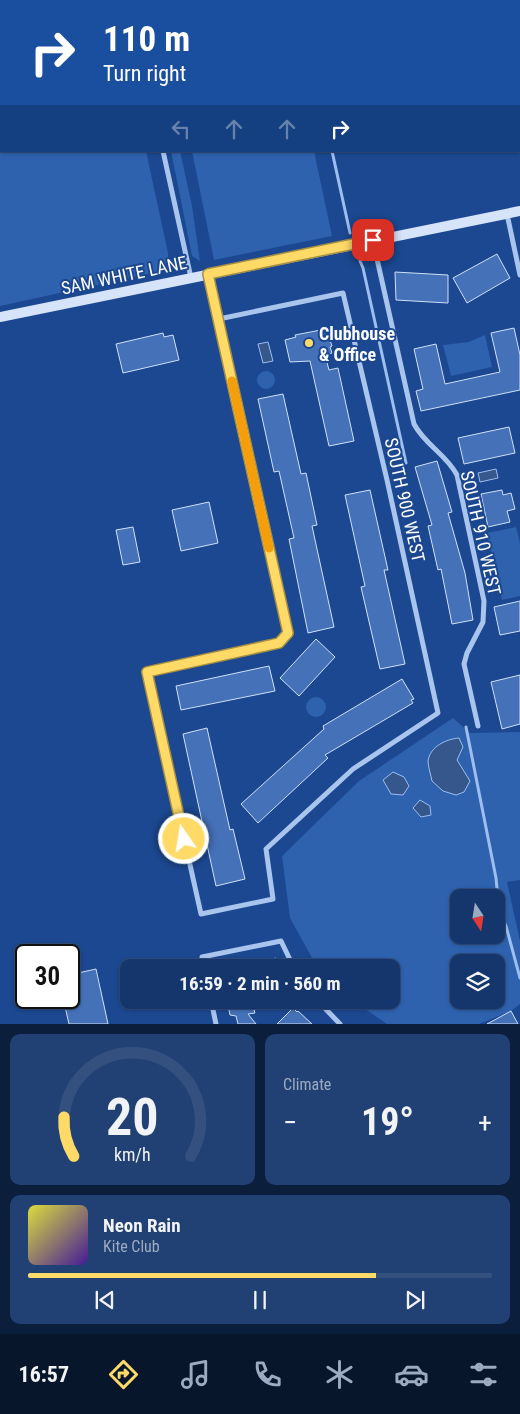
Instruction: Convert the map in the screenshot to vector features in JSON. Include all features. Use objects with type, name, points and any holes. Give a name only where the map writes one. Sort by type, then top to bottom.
[{"type":"street","points":[[163,152],[191,278]]},
{"type":"street","name":"SAM WHITE LANE","points":[[0,317],[520,211]]},
{"type":"street","points":[[507,214],[520,275]]},
{"type":"street","name":"SOUTH 910 WEST","points":[[373,240],[414,424],[431,445],[448,459],[457,475],[484,600],[482,622],[467,653],[464,664],[478,726]]},
{"type":"street","points":[[208,274],[219,319]]},
{"type":"street","name":"SOUTH 900 WEST","points":[[343,293],[387,480],[438,713],[353,769],[266,848],[273,900],[201,914],[147,672],[283,641],[288,633],[219,319],[343,293]]},
{"type":"street","points":[[202,959],[202,957],[281,941],[290,959]]},
{"type":"street","points":[[213,1009],[216,1024]]},
{"type":"street","points":[[326,1009],[340,1024]]},
{"type":"shaded area","points":[[0,152],[146,152],[168,253],[168,266],[161,271],[0,306]]},
{"type":"shaded area","points":[[171,152],[180,152],[192,206],[200,261],[192,256]]},
{"type":"shaded area","points":[[192,152],[314,152],[332,236],[214,260]]},
{"type":"shaded area","points":[[485,335],[492,367],[451,376],[443,345],[469,342]]},
{"type":"shaded area","points":[[268,342],[273,361],[263,363],[258,344]]},
{"type":"shaded area","points":[[266,371],[272,374],[275,380],[272,386],[266,389],[260,386],[257,380],[260,374]]},
{"type":"shaded area","points":[[496,469],[498,478],[480,482],[478,473]]},
{"type":"shaded area","points":[[516,527],[520,543],[520,596],[502,600],[487,533]]},
{"type":"shaded area","points":[[316,697],[323,700],[326,707],[323,714],[316,717],[309,714],[306,707],[309,700]]},
{"type":"shaded area","points":[[453,718],[470,733],[520,732],[520,880],[507,882],[520,941],[520,1004],[511,1011],[479,1024],[387,1024],[365,1009],[400,1009],[400,959],[313,959],[290,918],[282,856],[359,781]]},
{"type":"shaded area","points":[[459,738],[463,747],[457,760],[470,781],[464,792],[456,795],[443,791],[432,781],[428,761],[432,751],[440,744]]},
{"type":"shaded area","points":[[393,772],[404,777],[409,786],[403,795],[391,794],[383,780]]},
{"type":"shaded area","points":[[420,800],[430,806],[431,815],[421,817],[413,808]]},
{"type":"building","points":[[497,254],[510,278],[467,303],[453,278]]},
{"type":"building","points":[[395,272],[448,275],[448,303],[396,300]]},
{"type":"building","points":[[514,328],[520,355],[520,390],[421,411],[416,391],[423,389],[414,349],[436,344],[445,384],[500,372],[491,333]]},
{"type":"building","points":[[326,329],[332,346],[330,347],[332,353],[325,355],[329,370],[338,368],[354,441],[329,446],[310,361],[290,362],[285,340],[296,337],[295,335]]},
{"type":"building","points":[[163,333],[164,337],[173,335],[179,360],[123,373],[116,344]]},
{"type":"building","points":[[283,394],[301,474],[306,473],[317,525],[312,526],[334,627],[308,633],[289,539],[294,538],[279,471],[274,472],[258,399]]},
{"type":"building","points":[[509,427],[515,453],[464,464],[458,438]]},
{"type":"building","points":[[437,461],[452,512],[448,513],[465,573],[473,620],[452,624],[441,569],[438,570],[428,526],[432,525],[415,467]]},
{"type":"building","points":[[370,490],[388,570],[384,570],[405,664],[380,669],[361,587],[365,586],[345,495]]},
{"type":"building","points":[[502,490],[503,495],[511,493],[515,509],[507,511],[510,522],[488,527],[481,494]]},
{"type":"building","points":[[209,502],[218,543],[181,551],[172,510]]},
{"type":"building","points":[[133,527],[140,562],[123,565],[116,530]]},
{"type":"building","points":[[520,601],[520,631],[500,635],[494,607]]},
{"type":"building","points":[[316,639],[335,657],[299,696],[280,678]]},
{"type":"building","points":[[269,666],[275,691],[181,710],[176,686]]},
{"type":"building","points":[[520,675],[520,724],[502,729],[491,682]]},
{"type":"building","points":[[402,679],[414,699],[411,700],[413,703],[325,755],[328,758],[258,823],[241,804],[324,729],[323,726]]},
{"type":"building","points":[[207,728],[230,830],[233,829],[245,879],[216,886],[183,734]]},
{"type":"building","points":[[96,969],[108,1024],[69,1024],[66,1009],[80,1009],[80,973]]},
{"type":"building","points":[[229,1009],[258,1009],[254,1010],[255,1013],[248,1014],[256,1024],[238,1024],[236,1016],[230,1015]]},
{"type":"building","points":[[294,1009],[312,1024],[277,1024]]},
{"type":"building","points":[[511,1011],[518,1024],[487,1024]]},
{"type":"waterway","points":[[332,152],[350,233]]},
{"type":"waterway","points":[[360,261],[406,463]]},
{"type":"waterway","points":[[466,727],[496,878],[499,910],[506,926],[520,978]]},
{"type":"slow traffic","points":[[232,381],[269,548]]},
{"type":"place","name":"Clubhouse & Office","points":[[309,343]]},
{"type":"route","points":[[184,839],[147,672],[279,643],[283,641],[288,633],[208,274],[373,240]]}]
